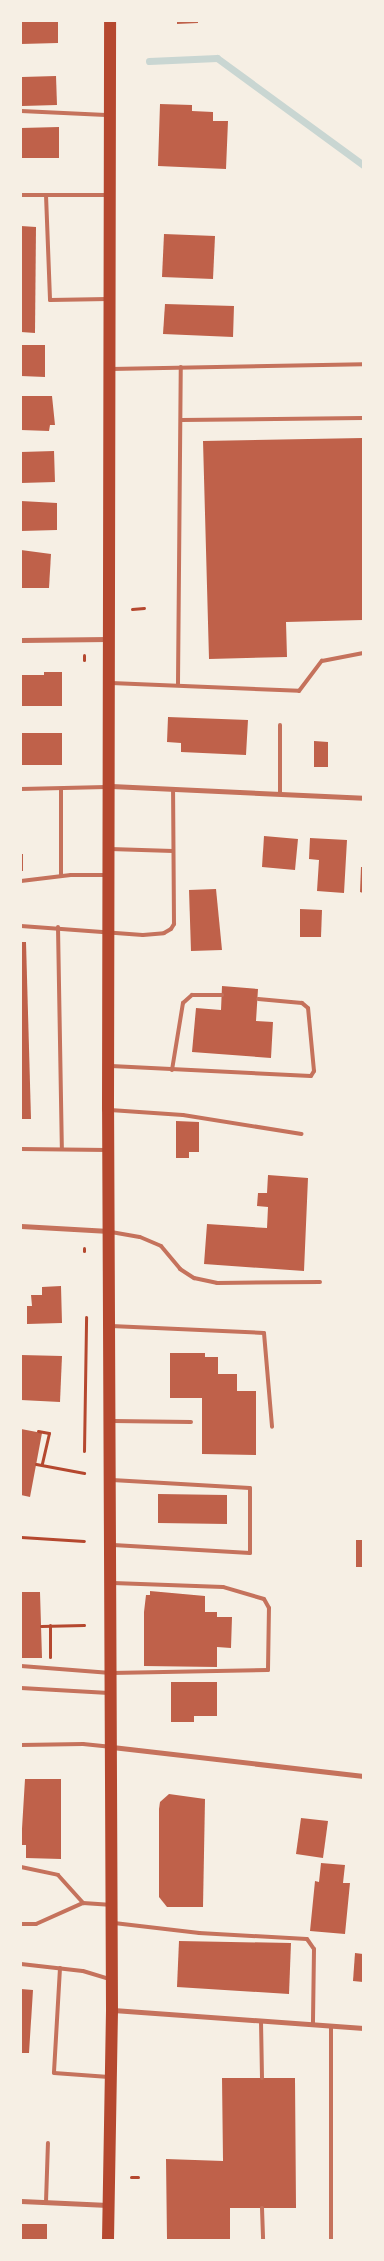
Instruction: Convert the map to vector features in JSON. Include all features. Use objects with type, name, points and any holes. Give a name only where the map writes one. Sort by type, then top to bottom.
[{"type":"main road","points":[[108,2240],[112,2010],[108,1110],[111,786],[108,299],[110,21]]},
{"type":"street","points":[[21,640],[111,639]]},
{"type":"street","points":[[111,786],[363,798]]},
{"type":"street","points":[[21,1226],[109,1231]]},
{"type":"street","points":[[112,1747],[363,1776]]},
{"type":"street","points":[[112,2010],[363,2028]]},
{"type":"street","points":[[21,2201],[108,2205]]},
{"type":"lane","points":[[21,111],[108,115]]},
{"type":"lane","points":[[21,195],[108,195]]},
{"type":"lane","points":[[46,195],[50,300],[108,299]]},
{"type":"lane","points":[[109,369],[363,364]]},
{"type":"lane","points":[[178,684],[181,367]]},
{"type":"lane","points":[[180,420],[363,418]]},
{"type":"lane","points":[[110,683],[178,684],[299,691],[322,661],[363,653]]},
{"type":"lane","points":[[280,725],[280,793]]},
{"type":"lane","points":[[21,789],[111,786]]},
{"type":"lane","points":[[21,926],[58,927],[143,935],[164,933],[171,928],[174,924],[173,788]]},
{"type":"lane","points":[[61,789],[61,876]]},
{"type":"lane","points":[[110,849],[173,851]]},
{"type":"lane","points":[[21,881],[61,876],[110,875]]},
{"type":"lane","points":[[58,927],[62,1149]]},
{"type":"lane","points":[[172,1070],[183,1003],[192,995],[222,995]]},
{"type":"lane","points":[[109,1066],[311,1076],[314,1071],[310,1012],[302,1003],[258,999]]},
{"type":"lane","points":[[108,1110],[183,1115],[302,1134]]},
{"type":"lane","points":[[21,1149],[109,1150]]},
{"type":"lane","points":[[109,1231],[140,1237],[161,1246],[180,1269],[194,1278],[217,1283],[320,1282]]},
{"type":"lane","points":[[109,1326],[264,1333],[272,1427]]},
{"type":"lane","points":[[110,1421],[191,1422]]},
{"type":"lane","points":[[109,1480],[250,1488],[250,1553],[110,1545]]},
{"type":"lane","points":[[21,1666],[110,1673],[268,1670],[269,1608],[264,1599],[223,1587],[110,1583]]},
{"type":"lane","points":[[21,1688],[111,1693]]},
{"type":"lane","points":[[21,1744],[83,1744],[112,1747]]},
{"type":"lane","points":[[21,1867],[58,1875],[83,1903]]},
{"type":"lane","points":[[21,1924],[36,1924],[83,1903],[112,1905]]},
{"type":"lane","points":[[112,1923],[199,1933],[307,1939],[314,1949],[312,2024]]},
{"type":"lane","points":[[21,1964],[60,1968],[112,1980]]},
{"type":"lane","points":[[60,1968],[54,2073],[111,2078]]},
{"type":"lane","points":[[261,2021],[262,2078]]},
{"type":"lane","points":[[331,2026],[331,2240]]},
{"type":"lane","points":[[46,2202],[48,2143]]},
{"type":"lane","points":[[262,2208],[262,2240]]},
{"type":"path","points":[[132,608],[144,608]]},
{"type":"path","points":[[84,1451],[86,1317]]},
{"type":"path","points":[[38,1430],[49,1433],[42,1464]]},
{"type":"path","points":[[36,1464],[84,1473]]},
{"type":"path","points":[[21,1536],[84,1541]]},
{"type":"path","points":[[50,1625],[50,1668]]},
{"type":"path","points":[[41,1626],[84,1625]]},
{"type":"path","points":[[131,2177],[138,2177]]},
{"type":"building","points":[[21,21],[58,21],[58,43],[21,44]]},
{"type":"building","points":[[177,21],[198,21],[198,23],[177,24]]},
{"type":"building","points":[[56,76],[57,105],[22,106],[22,77]]},
{"type":"building","points":[[160,104],[192,105],[192,111],[213,112],[213,121],[228,121],[226,169],[158,166]]},
{"type":"building","points":[[59,127],[59,158],[21,158],[21,128]]},
{"type":"building","points":[[21,226],[36,227],[35,333],[21,332]]},
{"type":"building","points":[[164,234],[215,236],[213,279],[162,277]]},
{"type":"building","points":[[165,304],[234,306],[233,337],[163,334]]},
{"type":"building","points":[[21,345],[45,345],[45,377],[21,376]]},
{"type":"building","points":[[21,396],[52,396],[55,425],[50,425],[49,431],[21,430]]},
{"type":"building","points":[[363,438],[363,620],[286,622],[287,657],[209,659],[203,441]]},
{"type":"building","points":[[54,451],[55,482],[21,483],[21,452]]},
{"type":"building","points":[[21,501],[57,503],[57,530],[21,531]]},
{"type":"building","points":[[21,550],[51,554],[49,588],[21,588]]},
{"type":"building","points":[[44,672],[62,672],[62,706],[21,706],[21,675],[44,675]]},
{"type":"building","points":[[168,717],[248,720],[246,755],[181,752],[181,743],[167,742]]},
{"type":"building","points":[[21,733],[62,733],[62,765],[21,765]]},
{"type":"building","points":[[314,741],[328,742],[328,767],[314,767]]},
{"type":"building","points":[[264,836],[298,839],[295,870],[262,867]]},
{"type":"building","points":[[310,838],[347,840],[344,893],[317,891],[319,860],[309,859]]},
{"type":"building","points":[[21,854],[23,854],[23,871],[21,871]]},
{"type":"building","points":[[361,867],[363,867],[363,893],[360,892]]},
{"type":"building","points":[[216,889],[222,950],[191,951],[189,890]]},
{"type":"building","points":[[300,909],[322,910],[321,937],[300,937]]},
{"type":"building","points":[[21,942],[26,942],[31,1119],[21,1119]]},
{"type":"building","points":[[222,986],[258,989],[256,1021],[273,1022],[271,1058],[192,1052],[196,1008],[221,1010]]},
{"type":"building","points":[[176,1121],[199,1122],[199,1152],[189,1152],[189,1158],[176,1158]]},
{"type":"building","points":[[268,1175],[308,1178],[304,1271],[204,1264],[207,1224],[267,1228],[268,1207],[257,1206],[258,1193],[267,1193]]},
{"type":"building","points":[[61,1286],[62,1323],[27,1324],[27,1306],[32,1306],[31,1295],[42,1295],[42,1287]]},
{"type":"building","points":[[170,1353],[205,1353],[205,1357],[218,1357],[218,1374],[237,1374],[237,1391],[256,1391],[256,1455],[202,1454],[202,1398],[170,1398]]},
{"type":"building","points":[[21,1355],[62,1356],[60,1402],[21,1400]]},
{"type":"building","points":[[21,1429],[42,1433],[30,1497],[21,1495]]},
{"type":"building","points":[[158,1494],[227,1495],[227,1524],[158,1523]]},
{"type":"building","points":[[356,1540],[363,1540],[363,1567],[356,1567]]},
{"type":"building","points":[[150,1591],[205,1596],[205,1612],[217,1612],[217,1617],[232,1617],[231,1648],[217,1647],[217,1667],[144,1666],[144,1612],[146,1595],[150,1595]]},
{"type":"building","points":[[21,1592],[40,1592],[42,1658],[21,1658]]},
{"type":"building","points":[[171,1682],[217,1682],[217,1716],[194,1716],[194,1722],[171,1722]]},
{"type":"building","points":[[25,1779],[61,1779],[61,1859],[26,1858],[26,1845],[21,1845]]},
{"type":"building","points":[[169,1794],[205,1799],[203,1907],[167,1907],[159,1897],[159,1809],[160,1802]]},
{"type":"building","points":[[301,1818],[328,1821],[323,1858],[296,1854]]},
{"type":"building","points":[[321,1863],[345,1865],[343,1883],[350,1883],[345,1934],[310,1931],[315,1881],[319,1882]]},
{"type":"building","points":[[179,1941],[291,1943],[289,1994],[177,1987]]},
{"type":"building","points":[[355,1953],[363,1954],[363,1982],[353,1981]]},
{"type":"building","points":[[21,1989],[33,1990],[29,2053],[21,2053]]},
{"type":"building","points":[[222,2078],[295,2078],[296,2208],[230,2208],[230,2240],[167,2240],[166,2159],[223,2161]]},
{"type":"building","points":[[21,2224],[47,2224],[47,2240],[21,2240]]},
{"type":"waterway","points":[[149,61],[217,58],[363,165]]}]
